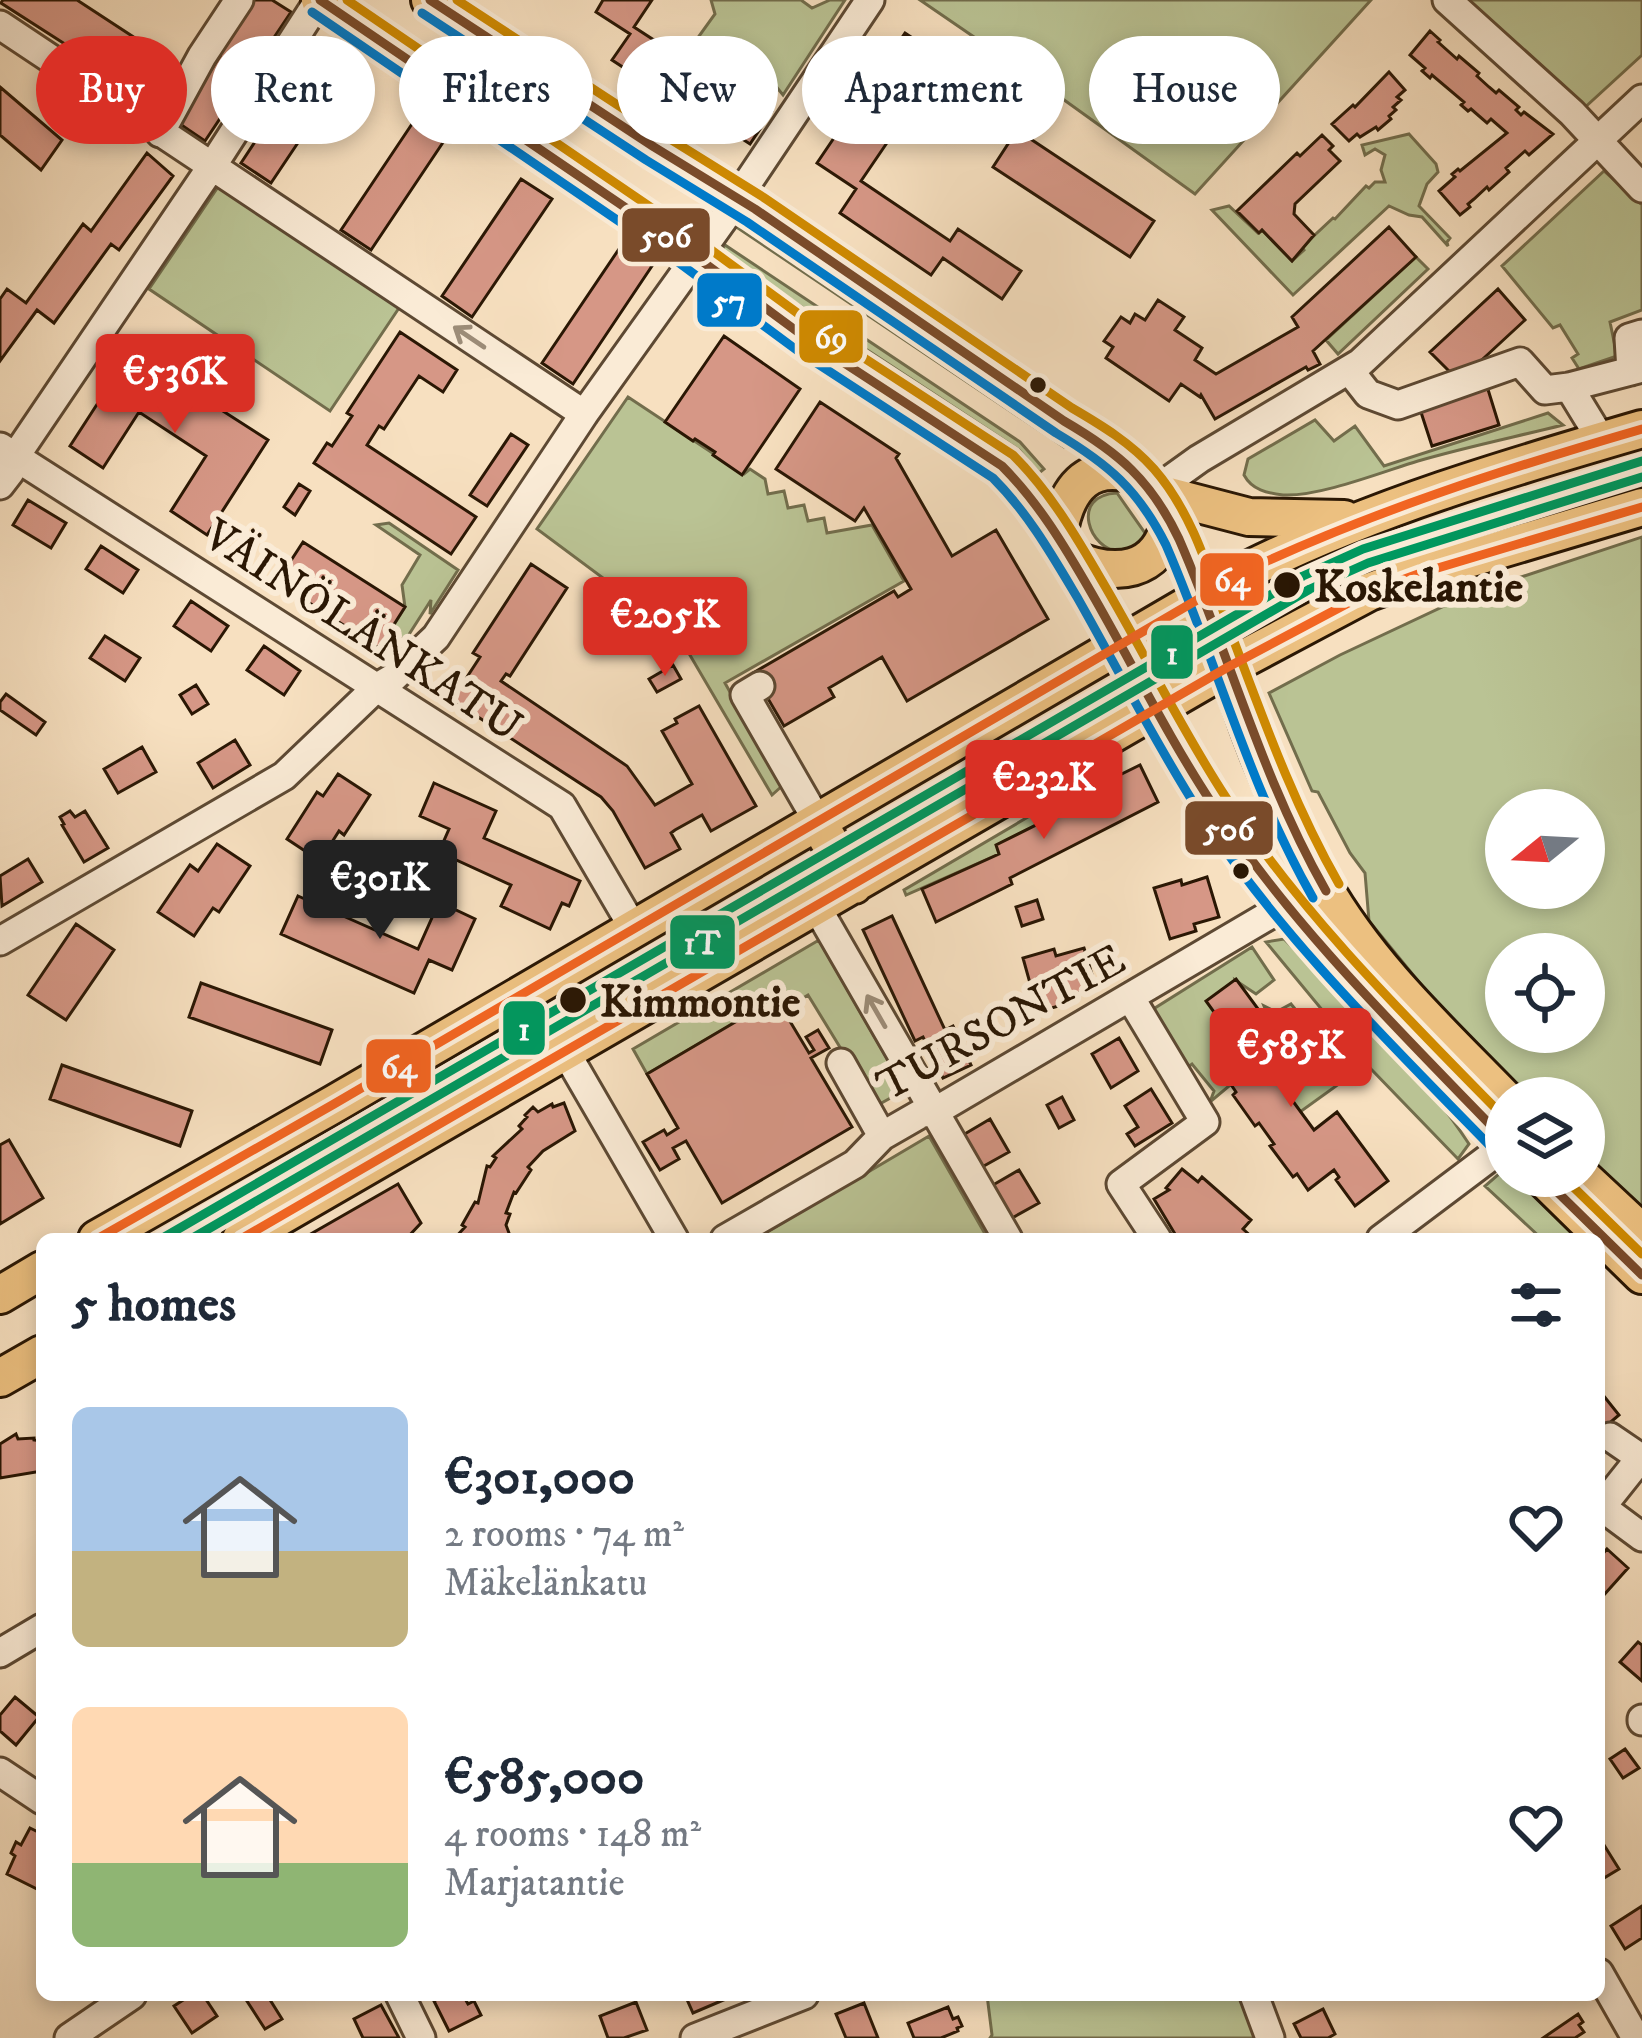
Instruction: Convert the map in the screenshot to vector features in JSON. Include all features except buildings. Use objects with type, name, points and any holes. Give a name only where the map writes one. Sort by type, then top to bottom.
[{"type":"main road","points":[[320,0],[696,256],[806,338],[1002,466],[1032,497],[1065,548],[1226,825],[1388,1019],[1485,1121]]},
{"type":"main road","points":[[430,0],[738,197],[1108,447],[1155,497],[1202,597],[1258,749],[1322,884],[1377,963],[1485,1078]]},
{"type":"main road","points":[[107,1233],[1202,597],[1306,542],[1361,518],[1642,429]]},
{"type":"main road","points":[[1065,548],[1069,495],[1082,482],[1107,470],[1123,470],[1155,497],[1249,517],[1361,518]]},
{"type":"main road","points":[[1065,548],[1097,568],[1125,569],[1143,562],[1163,546],[1155,497]]},
{"type":"main road","points":[[251,1233],[1228,667],[1369,592],[1642,507]]},
{"type":"main road","points":[[818,822],[854,885]]},
{"type":"main road","points":[[1562,1197],[1599,1233]]},
{"type":"main road","points":[[1603,1197],[1642,1233]]},
{"type":"main road","points":[[1605,1239],[1642,1275]]},
{"type":"main road","points":[[0,1294],[36,1273]]},
{"type":"main road","points":[[0,1378],[36,1357]]},
{"type":"street","points":[[187,84],[238,0]]},
{"type":"street","points":[[0,485],[10,472],[7,452],[207,173],[320,0]]},
{"type":"street","points":[[0,941],[284,776],[436,638],[584,414],[870,0]]},
{"type":"street","points":[[1447,0],[1572,113],[1642,188]]},
{"type":"street","points":[[0,25],[36,49]]},
{"type":"street","points":[[1155,497],[1199,459],[1350,371],[1642,99]]},
{"type":"street","points":[[173,144],[207,173],[584,414]]},
{"type":"street","points":[[1350,371],[1368,394],[1398,405],[1520,362],[1545,390],[1569,387],[1637,370],[1629,338],[1642,334]]},
{"type":"street","points":[[1569,387],[1602,441]]},
{"type":"street","name":"VÄINÖLÄNKATU","points":[[7,452],[562,806],[634,929]]},
{"type":"street","points":[[760,686],[745,695],[818,822]]},
{"type":"street","name":"TURSONTIE","points":[[735,1233],[856,1163],[882,1136],[922,1113],[934,1112],[1322,884]]},
{"type":"street","points":[[816,906],[1005,1233]]},
{"type":"street","points":[[1130,997],[1204,1122],[1121,1184],[1153,1233]]},
{"type":"street","points":[[565,1051],[620,1123],[671,1233]]},
{"type":"street","points":[[841,1063],[882,1136]]},
{"type":"street","points":[[1390,1233],[1485,1160]]},
{"type":"street","points":[[1605,1502],[1642,1458],[1610,1437]]},
{"type":"street","points":[[1605,1511],[1642,1537]]},
{"type":"street","points":[[0,1653],[36,1632]]},
{"type":"street","points":[[0,1772],[36,1796]]},
{"type":"street","points":[[1605,1984],[1636,2038]]},
{"type":"street","points":[[69,2038],[123,2001]]},
{"type":"street","points":[[403,2001],[422,2038]]},
{"type":"street","points":[[695,2038],[789,2001]]},
{"type":"street","points":[[1256,2001],[1270,2038]]},
{"type":"green space","points":[[711,0],[801,0],[812,8],[845,0],[822,36],[802,36],[802,66],[783,95],[778,89],[778,36],[699,36],[715,14]]},
{"type":"green space","points":[[920,0],[1371,0],[1280,100],[1280,36],[1089,36],[1089,118],[1065,101],[1065,36],[973,36]]},
{"type":"green space","points":[[1463,0],[1642,0],[1642,55],[1582,110]]},
{"type":"green space","points":[[1409,134],[1436,164],[1438,172],[1427,184],[1419,206],[1450,238],[1448,246],[1422,217],[1389,206],[1293,295],[1212,210],[1229,206],[1258,233],[1262,230],[1292,261],[1366,186],[1385,182],[1381,170],[1385,155],[1375,149],[1365,155],[1362,145]]},
{"type":"green space","points":[[1125,144],[1240,144],[1195,194]]},
{"type":"green space","points":[[1604,171],[1642,205],[1642,310],[1610,322],[1617,356],[1579,369],[1572,358],[1578,354],[1560,325],[1553,328],[1502,266]]},
{"type":"green space","points":[[218,187],[399,308],[330,411],[149,289]]},
{"type":"green space","points":[[737,219],[1069,440],[1064,447],[735,226]]},
{"type":"green space","points":[[725,245],[1020,442],[1044,469],[1039,473],[1019,450],[720,253]]},
{"type":"green space","points":[[1416,257],[1428,269],[1338,354],[1326,340]]},
{"type":"green space","points":[[628,397],[744,474],[750,469],[765,479],[768,494],[784,491],[788,508],[804,505],[808,521],[824,518],[827,533],[872,525],[904,581],[725,683],[782,786],[772,795],[677,633],[537,529]]},
{"type":"green space","points":[[1548,413],[1563,425],[1314,492],[1271,493],[1244,475],[1248,459],[1315,420],[1334,441],[1355,426],[1384,466]]},
{"type":"green space","points":[[1117,493],[1147,536],[1142,547],[1121,552],[1110,549],[1093,533],[1089,512],[1093,503]]},
{"type":"green space","points":[[389,523],[458,570],[430,614],[431,600],[408,636],[410,643],[390,631],[405,607],[402,585],[420,555],[376,525]]},
{"type":"green space","points":[[1642,537],[1642,1208],[1605,1174],[1605,1077],[1508,1077],[1432,998],[1369,921],[1365,873],[1318,792],[1312,791],[1269,693],[1470,594]]},
{"type":"green space","points":[[1062,797],[1070,808],[997,845],[999,854],[906,895],[904,890]]},
{"type":"green space","points":[[1284,939],[1428,1088],[1469,1144],[1458,1159],[1371,1069],[1266,942]]},
{"type":"green space","points":[[819,940],[905,1090],[876,1106],[808,995],[783,1010],[776,999],[647,1074],[633,1049]]},
{"type":"green space","points":[[1252,947],[1274,980],[1256,994],[1235,980],[1253,1066],[1210,1102],[1214,1091],[1192,1064],[1184,1070],[1150,1013]]},
{"type":"green space","points":[[1291,1004],[1350,1076],[1300,1112],[1254,1048],[1275,1032],[1264,1006],[1276,1012]]},
{"type":"green space","points":[[929,1136],[985,1233],[765,1233]]},
{"type":"green space","points":[[1497,1197],[1538,1197],[1575,1233],[1536,1233]]},
{"type":"green space","points":[[988,2001],[1248,2001],[1263,2038],[990,2038]]},
{"type":"transit line","name":"506","points":[[320,0],[676,242],[806,338],[1002,466],[1061,542],[1181,753],[1245,851],[1352,980],[1485,1119]]},
{"type":"transit line","name":"69","points":[[347,0],[684,230],[815,326],[1013,455],[1072,531],[1193,743],[1255,840],[1357,964],[1485,1098]]},
{"type":"transit line","name":"506","points":[[430,0],[755,209],[1132,470],[1157,500],[1179,539],[1283,805],[1326,891]]},
{"type":"transit line","name":"69","points":[[457,0],[763,197],[1145,460],[1168,487],[1191,527],[1281,762],[1339,884]]},
{"type":"transit line","name":"57","points":[[312,12],[667,254],[798,351],[993,478],[1049,550],[1168,760],[1232,859],[1339,989],[1485,1141]]},
{"type":"transit line","name":"57","points":[[422,13],[747,222],[1120,480],[1166,545],[1270,812],[1313,898]]},
{"type":"transit line","name":"64","points":[[108,1233],[1250,569],[1443,491],[1642,429]]},
{"type":"transit line","name":"1","points":[[171,1233],[1303,576],[1363,549],[1642,461]]},
{"type":"transit line","name":"1T","points":[[201,1233],[1310,589],[1368,563],[1642,477]]},
{"type":"transit line","name":"64","points":[[251,1233],[1228,667],[1369,592],[1642,507]]},
{"type":"transit line","name":"506","points":[[1562,1197],[1599,1233]]},
{"type":"transit line","name":"69","points":[[1584,1197],[1642,1254]]},
{"type":"transit line","name":"506","points":[[1605,1239],[1642,1275]]},
{"type":"place","name":"Koskelantie","points":[[1287,585]]},
{"type":"place","name":"Kimmontie","points":[[573,1000]]}]
